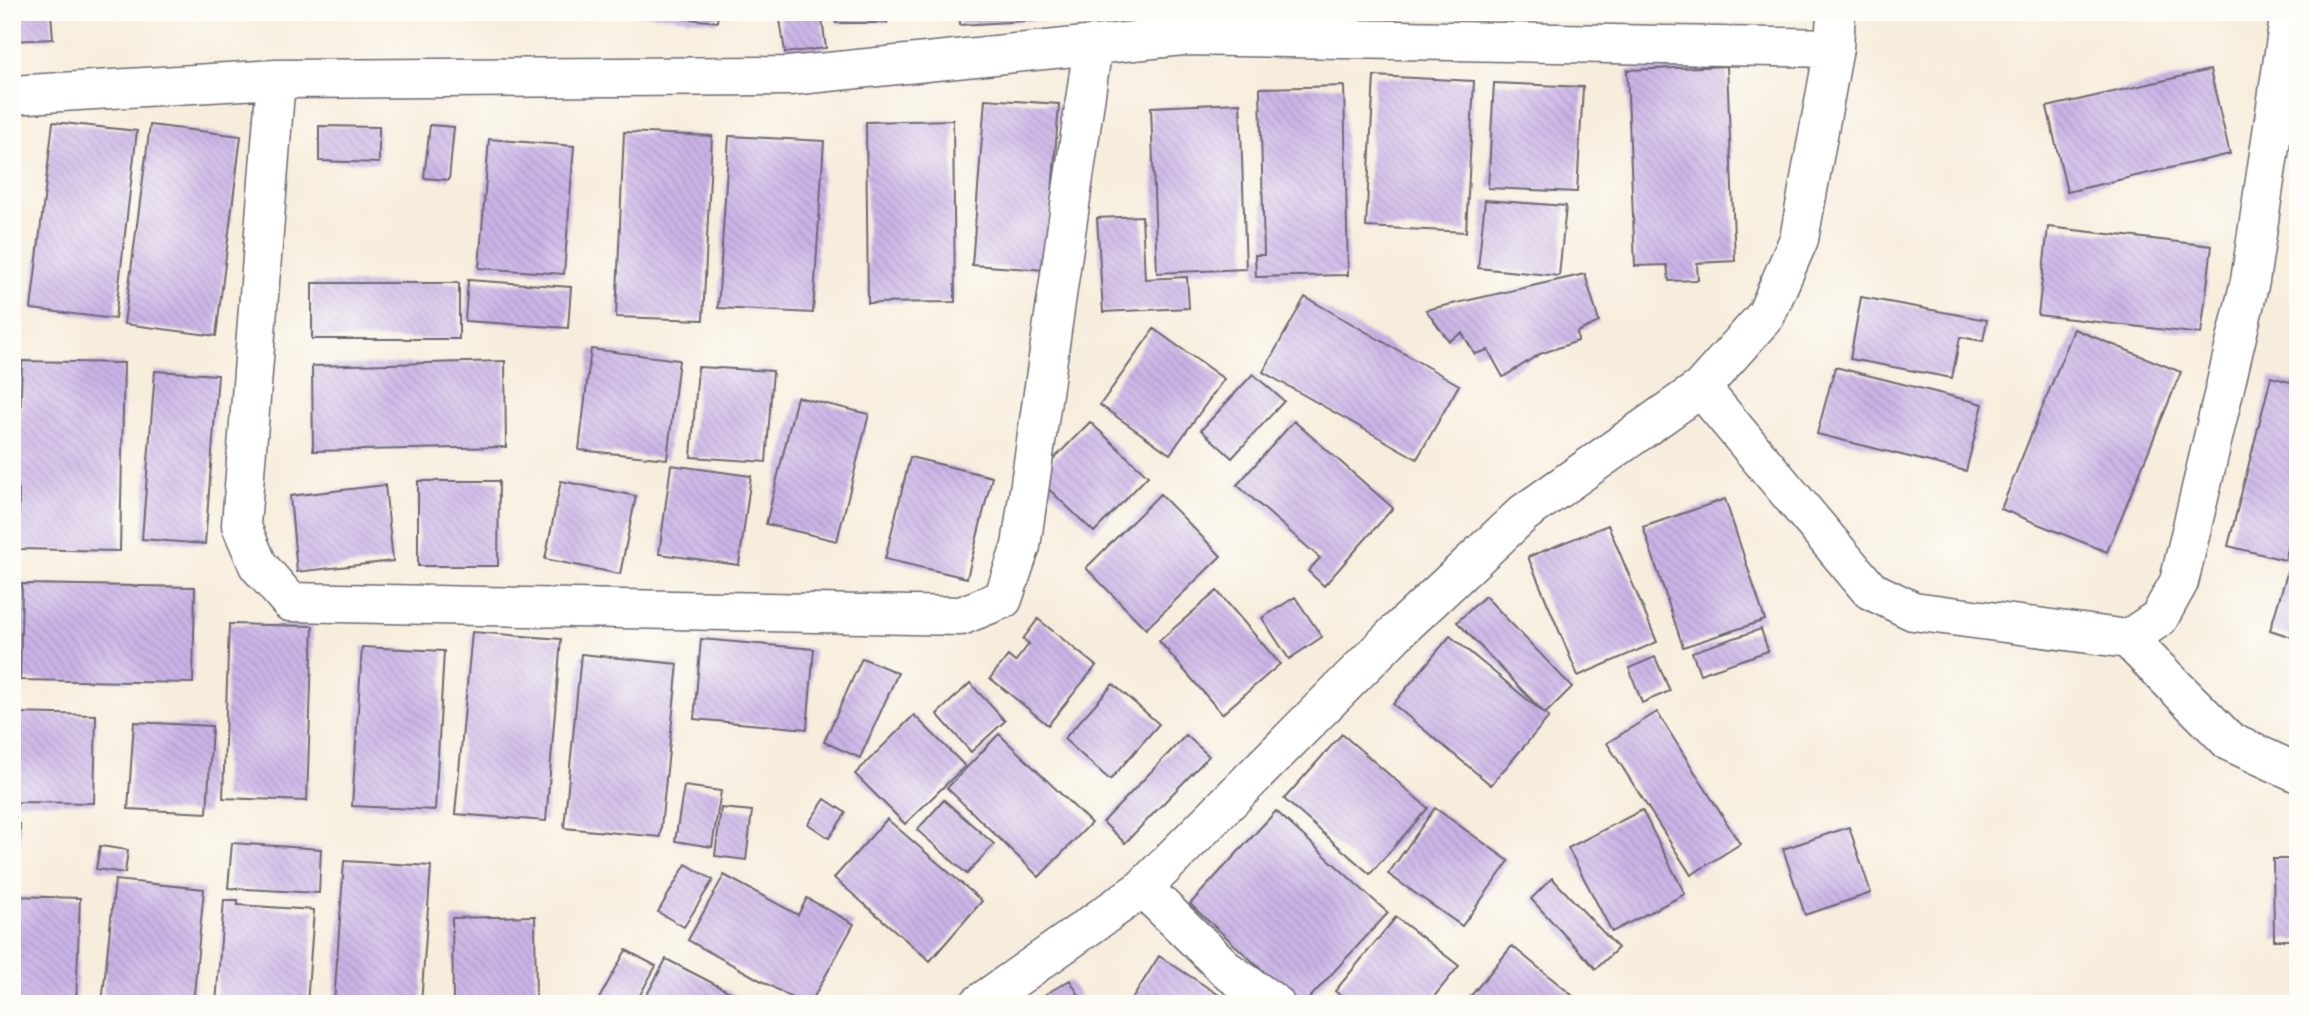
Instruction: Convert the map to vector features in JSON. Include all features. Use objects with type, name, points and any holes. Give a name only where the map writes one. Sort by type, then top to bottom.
[{"type":"street","points":[[2127,639],[2159,618],[2179,582],[2250,281],[2291,12]]},
{"type":"street","points":[[12,95],[276,79],[789,76],[1183,37],[1835,30],[1799,239],[1766,315],[1701,388],[1524,513],[1396,633],[1143,888],[979,1004]]},
{"type":"street","points":[[276,79],[241,525],[258,565],[290,602],[961,616],[1003,599],[1021,546],[1093,45]]},
{"type":"street","points":[[1701,388],[1870,590],[1913,611],[2127,639],[2230,742],[2298,773]]},
{"type":"street","points":[[1143,888],[1228,971],[1275,1004]]},
{"type":"building","points":[[12,12],[51,12],[53,39],[12,41]]},
{"type":"building","points":[[642,12],[718,12],[717,22]]},
{"type":"building","points":[[779,12],[821,12],[826,48],[785,53]]},
{"type":"building","points":[[835,12],[887,12],[887,23],[836,23]]},
{"type":"building","points":[[960,12],[1056,12],[1057,19],[960,25]]},
{"type":"building","points":[[1727,66],[1735,261],[1697,263],[1698,280],[1669,281],[1667,265],[1635,266],[1627,70]]},
{"type":"building","points":[[2210,70],[2230,154],[2067,192],[2047,107]]},
{"type":"building","points":[[1374,76],[1474,81],[1466,232],[1366,227]]},
{"type":"building","points":[[1494,83],[1583,87],[1577,192],[1488,188]]},
{"type":"building","points":[[1344,86],[1348,275],[1256,277],[1255,255],[1264,255],[1260,88]]},
{"type":"building","points":[[985,99],[1059,104],[1046,270],[972,265]]},
{"type":"building","points":[[1240,103],[1246,269],[1157,273],[1151,107]]},
{"type":"building","points":[[953,120],[955,302],[868,303],[866,122]]},
{"type":"building","points":[[53,122],[137,131],[115,319],[31,309]]},
{"type":"building","points":[[150,125],[241,136],[216,336],[124,324]]},
{"type":"building","points":[[430,125],[454,127],[449,180],[424,178]]},
{"type":"building","points":[[319,126],[379,127],[379,163],[319,161]]},
{"type":"building","points":[[624,132],[712,136],[703,320],[616,317]]},
{"type":"building","points":[[12,134],[21,135],[14,196],[12,195]]},
{"type":"building","points":[[729,136],[824,141],[813,313],[718,308]]},
{"type":"building","points":[[489,139],[574,146],[564,274],[479,268]]},
{"type":"building","points":[[1485,200],[1566,206],[1559,276],[1478,268]]},
{"type":"building","points":[[1142,216],[1145,279],[1187,277],[1189,308],[1103,312],[1097,218]]},
{"type":"building","points":[[2048,227],[2212,246],[2201,334],[2038,315]]},
{"type":"building","points":[[1585,274],[1599,322],[1577,332],[1578,341],[1540,354],[1503,377],[1488,350],[1475,354],[1462,333],[1449,341],[1426,310]]},
{"type":"building","points":[[468,280],[571,287],[568,328],[465,321]]},
{"type":"building","points":[[312,283],[459,283],[459,339],[312,339]]},
{"type":"building","points":[[1305,297],[1459,385],[1417,459],[1263,372]]},
{"type":"building","points":[[1861,297],[1987,320],[1983,341],[1960,337],[1952,378],[1850,359]]},
{"type":"building","points":[[1154,329],[1224,379],[1170,454],[1100,405]]},
{"type":"building","points":[[2074,329],[2181,372],[2107,552],[2001,509]]},
{"type":"building","points":[[591,349],[679,360],[667,459],[579,450]]},
{"type":"building","points":[[22,361],[124,363],[120,551],[18,549],[19,489],[12,489],[12,427],[20,427]]},
{"type":"building","points":[[505,361],[506,447],[313,451],[312,366]]},
{"type":"building","points":[[698,367],[773,371],[766,462],[691,457]]},
{"type":"building","points":[[1835,367],[1983,404],[1966,471],[1817,434]]},
{"type":"building","points":[[155,371],[218,375],[205,544],[142,539]]},
{"type":"building","points":[[1253,374],[1284,401],[1232,458],[1201,430]]},
{"type":"building","points":[[2271,377],[2298,384],[2298,511],[2285,560],[2228,546]]},
{"type":"building","points":[[797,397],[869,414],[837,541],[766,524]]},
{"type":"building","points":[[1294,421],[1393,508],[1324,586],[1308,571],[1320,558],[1237,485]]},
{"type":"building","points":[[1090,422],[1148,476],[1094,532],[1036,477]]},
{"type":"building","points":[[910,457],[992,477],[967,578],[885,559]]},
{"type":"building","points":[[671,465],[751,476],[739,565],[659,554]]},
{"type":"building","points":[[418,481],[499,481],[498,566],[418,566]]},
{"type":"building","points":[[561,481],[636,496],[620,574],[545,559]]},
{"type":"building","points":[[385,485],[393,561],[297,572],[290,496]]},
{"type":"building","points":[[1160,494],[1221,556],[1146,629],[1086,568]]},
{"type":"building","points":[[1725,499],[1765,620],[1683,647],[1643,527]]},
{"type":"building","points":[[1608,525],[1657,642],[1578,676],[1528,557]]},
{"type":"building","points":[[2298,540],[2298,639],[2270,630]]},
{"type":"building","points":[[22,584],[195,587],[193,683],[20,680]]},
{"type":"building","points":[[1217,591],[1280,664],[1222,714],[1159,641]]},
{"type":"building","points":[[1485,596],[1572,687],[1545,714],[1457,622]]},
{"type":"building","points":[[1295,597],[1322,637],[1289,659],[1262,618]]},
{"type":"building","points":[[1038,619],[1096,666],[1048,725],[990,678],[1008,656],[1015,662],[1029,644],[1023,639]]},
{"type":"building","points":[[229,624],[313,626],[307,801],[223,798]]},
{"type":"building","points":[[1761,629],[1768,651],[1700,674],[1692,652]]},
{"type":"building","points":[[472,632],[561,639],[546,821],[455,814]]},
{"type":"building","points":[[1450,636],[1549,717],[1491,785],[1393,704]]},
{"type":"building","points":[[701,639],[814,649],[807,729],[694,719]]},
{"type":"building","points":[[362,647],[444,651],[435,810],[352,806]]},
{"type":"building","points":[[581,654],[678,664],[660,837],[564,828]]},
{"type":"building","points":[[1655,657],[1670,691],[1642,703],[1629,668]]},
{"type":"building","points":[[862,658],[898,673],[860,758],[824,742]]},
{"type":"building","points":[[970,683],[1005,721],[971,752],[937,714]]},
{"type":"building","points":[[1113,684],[1159,724],[1110,780],[1064,739]]},
{"type":"building","points":[[1657,712],[1740,844],[1691,875],[1607,743]]},
{"type":"building","points":[[14,713],[96,715],[94,803],[12,802]]},
{"type":"building","points":[[914,715],[965,766],[905,824],[855,774]]},
{"type":"building","points":[[134,722],[212,726],[207,813],[128,809]]},
{"type":"building","points":[[999,734],[1091,823],[1039,877],[947,788]]},
{"type":"building","points":[[1342,734],[1428,808],[1370,874],[1284,799]]},
{"type":"building","points":[[1186,735],[1209,756],[1125,843],[1103,822]]},
{"type":"building","points":[[684,786],[721,791],[712,847],[675,841]]},
{"type":"building","points":[[825,799],[846,813],[829,838],[808,824]]},
{"type":"building","points":[[944,800],[994,844],[967,874],[917,830]]},
{"type":"building","points":[[721,808],[752,811],[746,860],[715,856]]},
{"type":"building","points":[[1435,808],[1509,861],[1462,926],[1388,874]]},
{"type":"building","points":[[1642,810],[1685,894],[1612,932],[1568,848]]},
{"type":"building","points":[[1276,811],[1388,913],[1304,1004],[1299,1004],[1190,904]]},
{"type":"building","points":[[887,819],[982,901],[930,961],[834,878]]},
{"type":"building","points":[[12,824],[20,824],[18,880],[12,879]]},
{"type":"building","points":[[1849,827],[1871,893],[1805,915],[1783,849]]},
{"type":"building","points":[[232,843],[321,849],[319,893],[228,888]]},
{"type":"building","points":[[100,846],[128,850],[125,873],[96,869]]},
{"type":"building","points":[[2273,859],[2298,859],[2298,940],[2274,940]]},
{"type":"building","points":[[344,861],[431,866],[421,1004],[334,1004]]},
{"type":"building","points":[[686,864],[713,880],[684,927],[658,912]]},
{"type":"building","points":[[724,875],[798,915],[807,898],[854,924],[810,1004],[803,1004],[688,940]]},
{"type":"building","points":[[1552,878],[1618,948],[1596,969],[1531,899]]},
{"type":"building","points":[[115,880],[204,889],[193,1004],[102,1004]]},
{"type":"building","points":[[12,896],[80,898],[76,1004],[12,1004]]},
{"type":"building","points":[[224,900],[238,900],[238,905],[314,910],[307,1004],[216,1004]]},
{"type":"building","points":[[535,916],[536,1004],[453,1004],[452,918]]},
{"type":"building","points":[[1396,917],[1459,966],[1428,1004],[1351,1004],[1335,991]]},
{"type":"building","points":[[1512,946],[1573,996],[1567,1004],[1464,1004]]},
{"type":"building","points":[[626,950],[656,966],[635,1004],[596,1004]]},
{"type":"building","points":[[1159,956],[1233,1004],[1129,1004]]},
{"type":"building","points":[[666,959],[753,1004],[642,1004]]},
{"type":"building","points":[[1070,980],[1084,1004],[1049,1004],[1044,995]]}]
